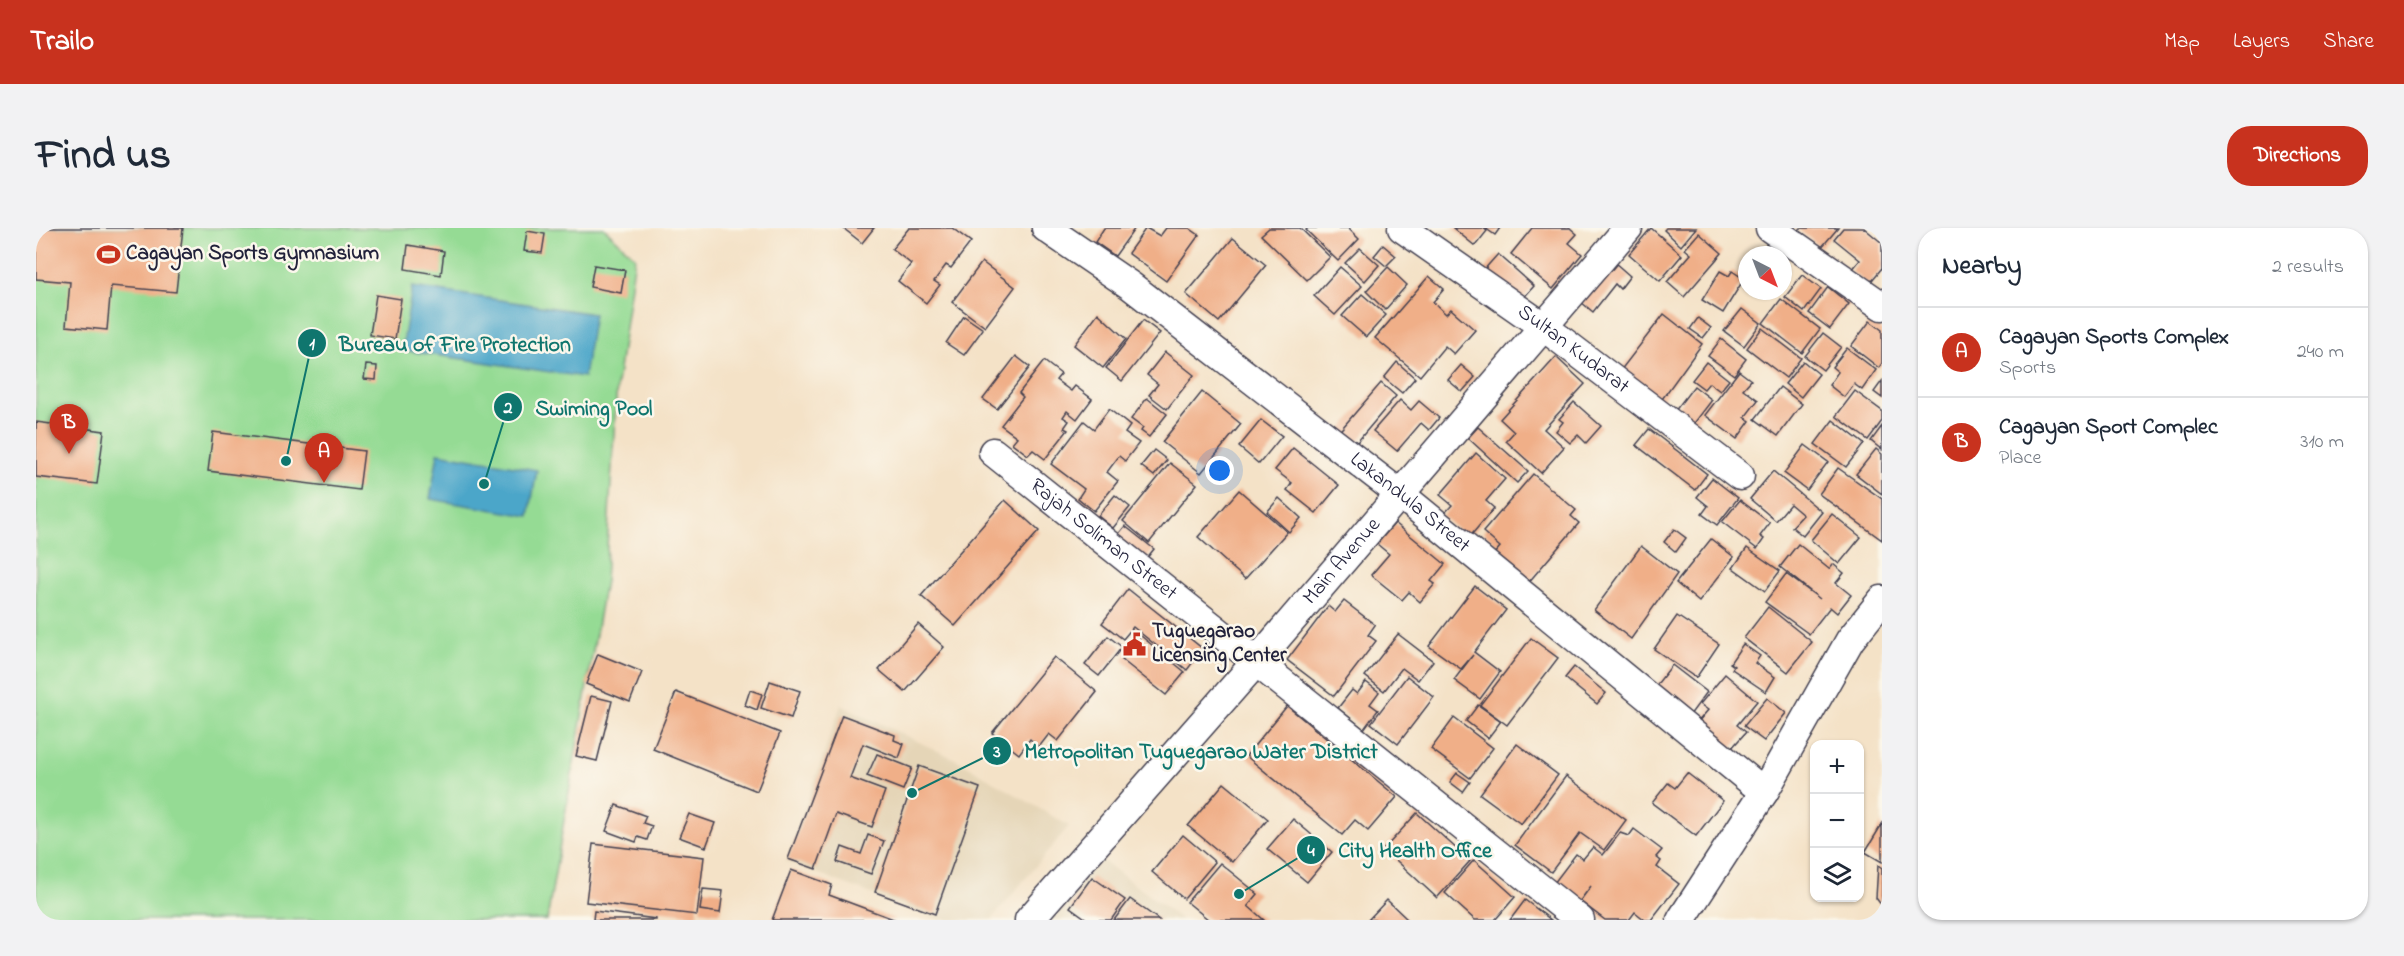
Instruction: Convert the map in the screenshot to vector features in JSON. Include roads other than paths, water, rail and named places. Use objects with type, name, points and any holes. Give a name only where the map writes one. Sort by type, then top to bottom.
[{"type":"street","name":"Lakandula Street","points":[[1046,228],[1131,286],[1400,494],[1764,792]]},
{"type":"street","name":"Sultan Kudarat","points":[[1402,228],[1544,327],[1740,476]]},
{"type":"street","name":"Main Avenue","points":[[1029,920],[1256,662],[1628,228]]},
{"type":"street","points":[[1770,228],[1882,306]]},
{"type":"street","name":"Rajah Soliman Street","points":[[993,452],[1580,920]]},
{"type":"street","points":[[1681,920],[1764,792],[1850,640],[1882,600]]},
{"type":"water","points":[[412,287],[594,314],[584,377],[402,350]]},
{"type":"water","points":[[438,453],[537,470],[529,516],[430,499]]},
{"type":"place","name":"Cagayan Sports Gymnasium","points":[[108,254]]},
{"type":"place","name":"Cagayan Sport Complec","points":[[69,454]]},
{"type":"place","name":"Bureau of Fire Protection","points":[[286,461]]},
{"type":"place","name":"Cagayan Sports Complex","points":[[324,483]]},
{"type":"place","name":"Swiming Pool","points":[[484,484]]},
{"type":"place","name":"Tuguegarao Licensing Center","points":[[1134,644]]},
{"type":"place","name":"Metropolitan Tuguegarao Water District","points":[[912,793]]},
{"type":"place","name":"City Health Office","points":[[1239,894]]}]
